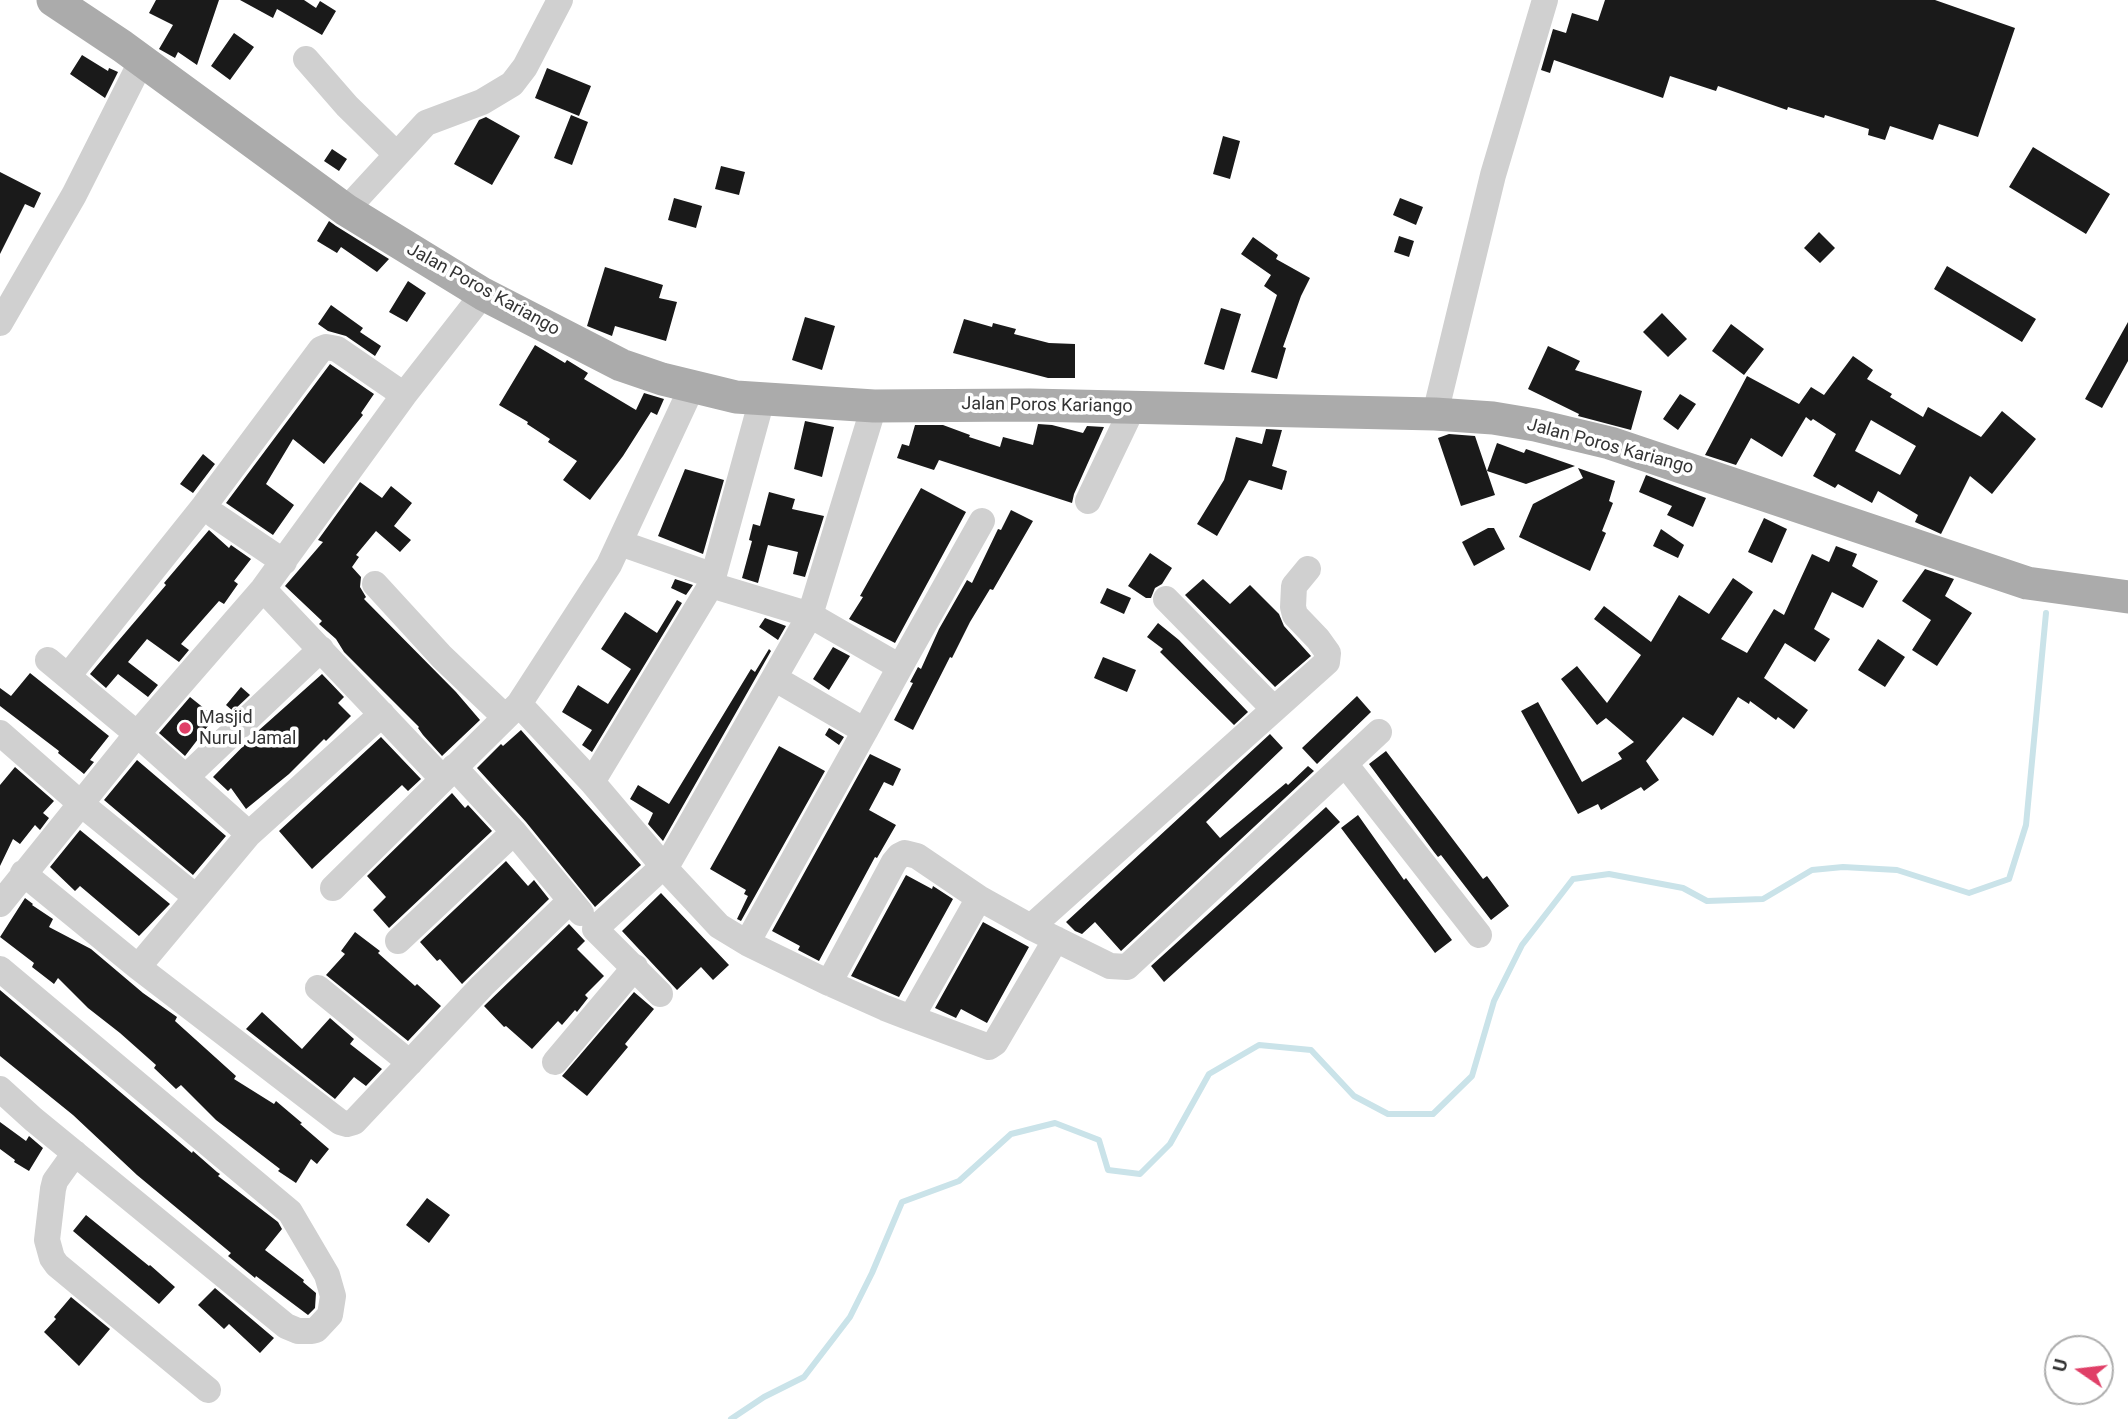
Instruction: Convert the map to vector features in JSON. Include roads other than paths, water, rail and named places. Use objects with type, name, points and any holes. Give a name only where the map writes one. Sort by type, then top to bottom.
[{"type":"main road","name":"Jalan Poros Kariango","points":[[53,0],[142,60],[346,210],[483,294],[621,365],[692,387],[717,394],[762,399],[874,406],[1030,405],[1435,414],[1493,418],[1594,439],[1691,469],[2027,583],[2128,597]]},
{"type":"street","points":[[346,210],[426,123],[482,103],[512,84],[524,67],[559,0]]},
{"type":"street","points":[[1435,414],[1493,174],[1545,0]]},
{"type":"street","points":[[306,59],[347,106],[396,154]]},
{"type":"street","points":[[0,323],[74,195],[142,60]]},
{"type":"street","points":[[0,904],[137,734],[263,589],[404,394],[483,294]]},
{"type":"street","points":[[249,834],[58,668],[204,506],[321,349],[337,349],[404,394]]},
{"type":"street","points":[[332,888],[512,711],[609,565],[692,387]]},
{"type":"street","points":[[592,782],[712,580],[762,399]]},
{"type":"street","points":[[596,929],[664,867],[701,808],[810,615],[874,406]]},
{"type":"street","points":[[1088,501],[1133,407]]},
{"type":"street","points":[[216,516],[284,562]]},
{"type":"street","points":[[747,943],[982,521]]},
{"type":"street","points":[[620,543],[810,615],[900,667]]},
{"type":"street","points":[[1031,927],[1328,659],[1328,653],[1318,639],[1295,615],[1292,598],[1294,586],[1308,569]]},
{"type":"street","points":[[374,584],[442,657],[512,711],[592,782],[710,917],[747,943],[829,983],[985,1048],[995,1043],[1056,939]]},
{"type":"street","points":[[263,589],[382,714],[514,832],[570,901],[660,994]]},
{"type":"street","points":[[1166,599],[1273,708]]},
{"type":"street","points":[[186,777],[321,649]]},
{"type":"street","points":[[774,678],[865,732]]},
{"type":"street","points":[[138,968],[249,834],[382,714]]},
{"type":"street","points":[[829,983],[894,862],[905,853],[917,856],[979,898],[1031,927],[1110,966],[1123,968],[1131,965],[1379,732]]},
{"type":"street","points":[[4,745],[196,897]]},
{"type":"street","points":[[1345,764],[1479,935]]},
{"type":"street","points":[[398,941],[514,832]]},
{"type":"street","points":[[23,873],[138,968],[341,1122],[354,1122],[482,986],[570,901]]},
{"type":"street","points":[[911,1017],[979,898]]},
{"type":"street","points":[[555,1062],[635,967]]},
{"type":"street","points":[[0,969],[290,1212],[327,1275],[333,1296],[330,1315],[316,1330],[298,1331],[286,1326],[0,1089]]},
{"type":"street","points":[[318,988],[410,1063]]},
{"type":"street","points":[[0,1100],[33,1119]]},
{"type":"street","points":[[75,1153],[52,1189],[47,1240],[52,1258],[57,1265],[208,1390]]},
{"type":"waterway","points":[[731,1419],[764,1397],[804,1377],[850,1317],[902,1202],[959,1181],[1011,1134],[1055,1123],[1099,1140],[1108,1170],[1140,1174],[1170,1144],[1209,1074],[1259,1045],[1311,1050],[1354,1096],[1388,1114],[1433,1114],[1472,1076],[1494,1001],[1522,945],[1573,879],[1609,874],[1683,888],[1707,901],[1763,899],[1812,870],[1843,867],[1897,870],[1969,893],[2009,879],[2026,825],[2046,613]]},
{"type":"place","name":"Masjid Nurul Jamal","points":[[185,728]]}]
